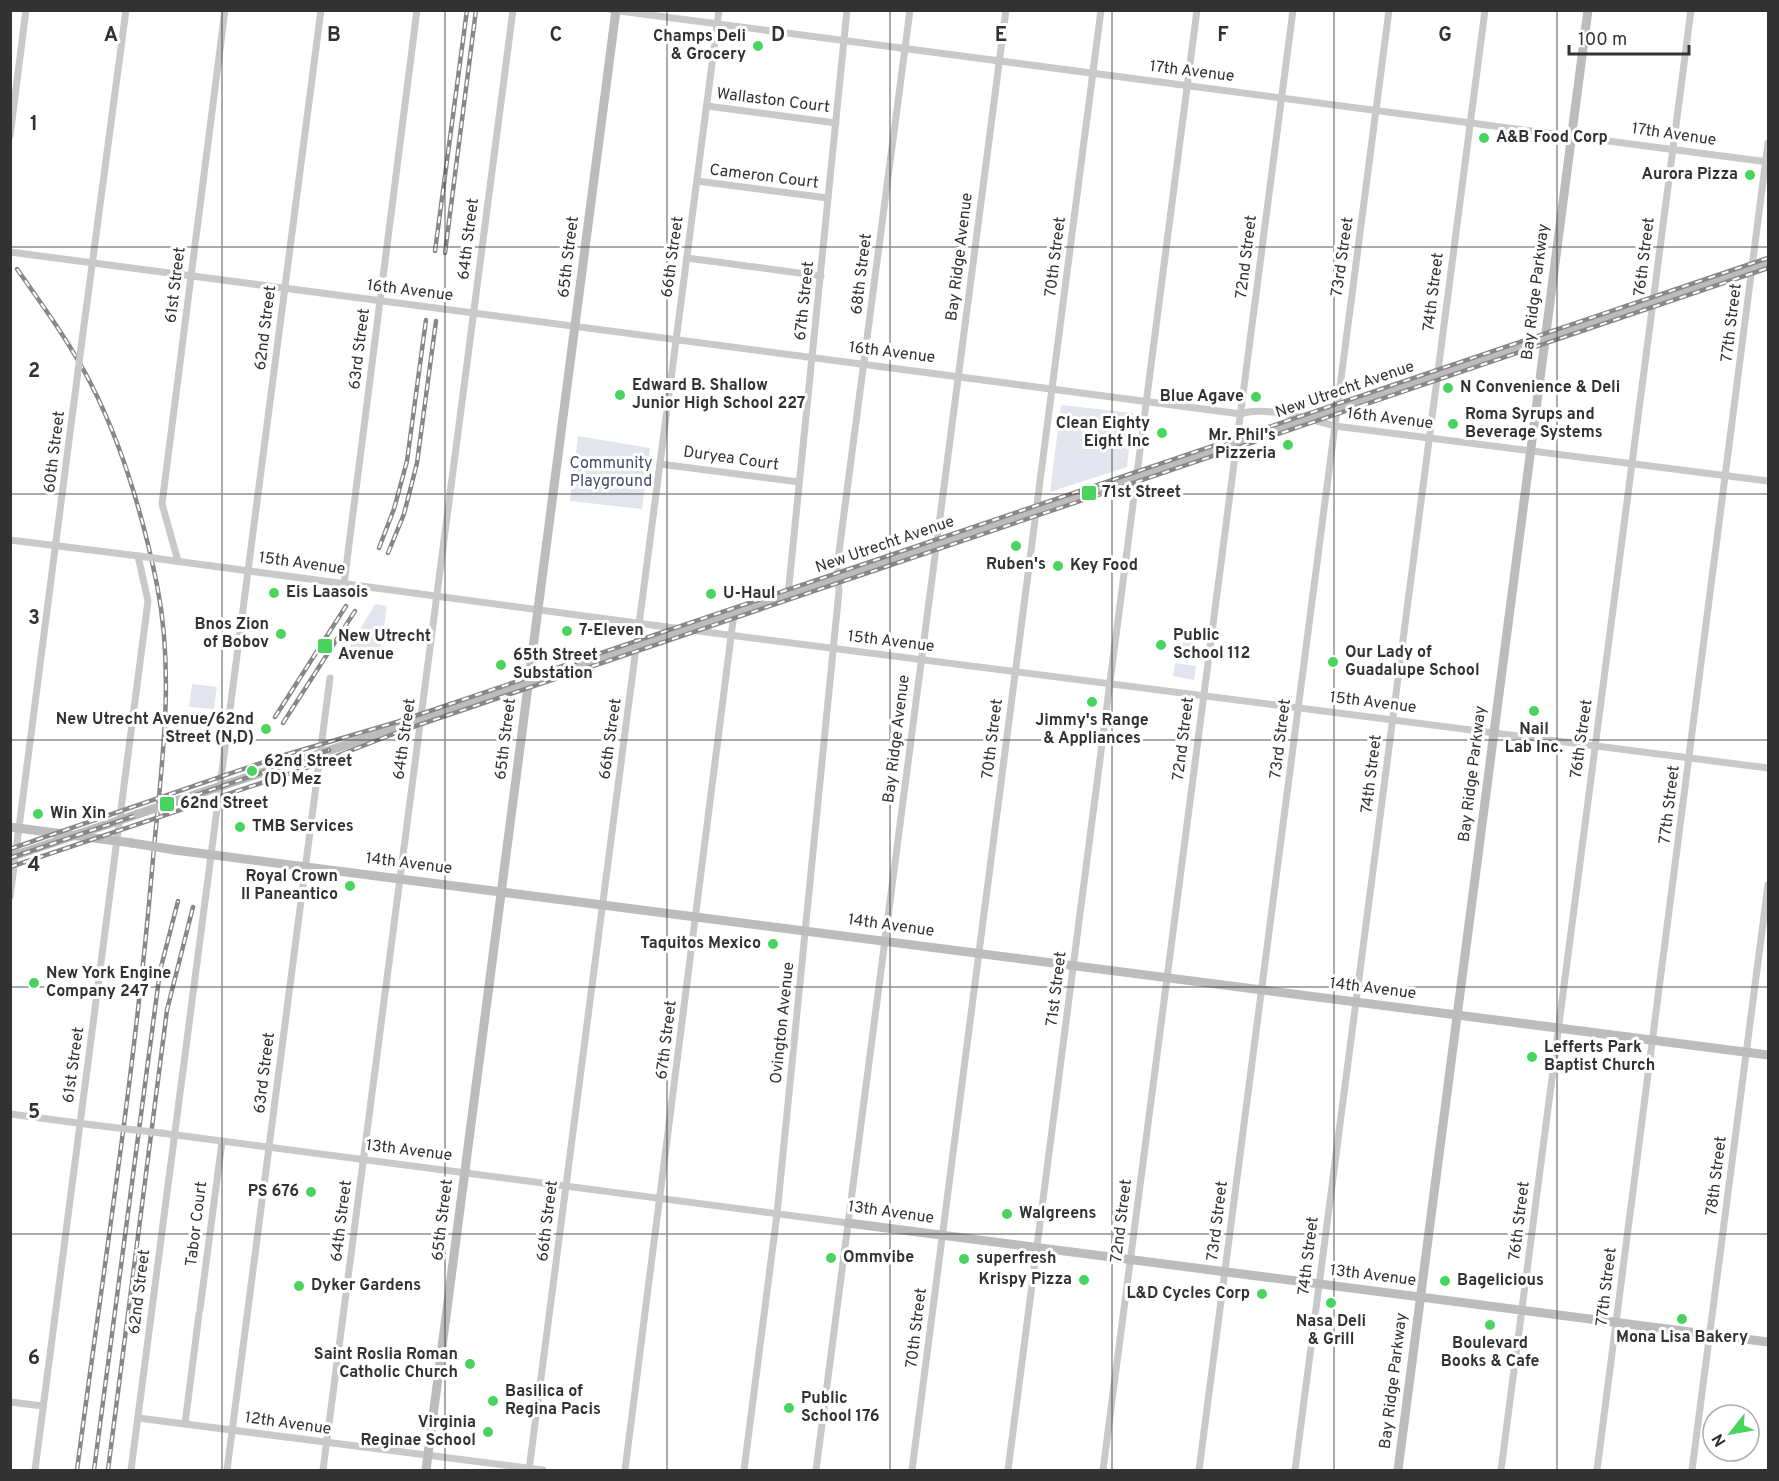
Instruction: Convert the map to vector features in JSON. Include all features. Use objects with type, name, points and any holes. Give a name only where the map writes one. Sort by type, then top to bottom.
[{"type":"main road","name":"Bay Ridge Parkway","points":[[1398,1470],[1588,10]]},
{"type":"main road","name":"65th Street","points":[[426,1470],[615,11]]},
{"type":"main road","name":"New Utrecht Avenue","points":[[13,856],[528,684],[1037,508],[1237,443],[1768,262]]},
{"type":"main road","name":"14th Avenue","points":[[15,828],[1768,1055]]},
{"type":"main road","name":"13th Avenue","points":[[848,1223],[1768,1342]]},
{"type":"street","points":[[10,136],[26,10]]},
{"type":"street","name":"60th Street","points":[[10,897],[15,828],[56,546],[126,10]]},
{"type":"street","name":"61st Street","points":[[176,561],[162,504],[225,10]]},
{"type":"street","name":"62nd Street","points":[[131,1470],[321,10]]},
{"type":"street","name":"63rd Street","points":[[344,584],[417,10]]},
{"type":"street","name":"64th Street","points":[[322,1470],[513,10]]},
{"type":"street","name":"66th Street","points":[[529,1470],[719,10]]},
{"type":"street","name":"67th Street","points":[[788,595],[847,10]]},
{"type":"street","name":"68th Street","points":[[838,577],[837,567],[910,10]]},
{"type":"street","name":"Bay Ridge Avenue","points":[[816,1470],[1006,10]]},
{"type":"street","name":"70th Street","points":[[912,1470],[1101,10]]},
{"type":"street","name":"71st Street","points":[[1008,1470],[1197,10]]},
{"type":"street","name":"72nd Street","points":[[1103,1470],[1293,10]]},
{"type":"street","name":"73rd Street","points":[[1199,1470],[1389,10]]},
{"type":"street","name":"74th Street","points":[[1295,1470],[1485,10]]},
{"type":"street","name":"76th Street","points":[[1501,1470],[1691,10]]},
{"type":"street","name":"17th Avenue","points":[[615,11],[1767,161]]},
{"type":"street","name":"Wallaston Court","points":[[706,106],[836,123]]},
{"type":"street","name":"77th Street","points":[[1597,1470],[1768,143]]},
{"type":"street","name":"Cameron Court","points":[[696,182],[828,198]]},
{"type":"street","name":"16th Avenue","points":[[10,252],[1241,414],[1249,412],[1308,419],[1335,426],[1768,481]]},
{"type":"street","points":[[687,258],[821,276]]},
{"type":"street","name":"Duryea Court","points":[[660,464],[799,482]]},
{"type":"street","name":"15th Avenue","points":[[10,540],[537,608],[683,630],[1768,768]]},
{"type":"street","name":"61st Street","points":[[35,1470],[148,601],[139,556]]},
{"type":"street","name":"Ovington Avenue","points":[[744,1470],[777,1214],[839,591],[838,577]]},
{"type":"street","name":"67th Street","points":[[625,1470],[734,613]]},
{"type":"street","name":"63rd Street","points":[[227,1470],[330,678]]},
{"type":"street","name":"78th Street","points":[[1692,1470],[1768,885]]},
{"type":"street","name":"13th Avenue","points":[[10,1114],[848,1223]]},
{"type":"street","name":"Tabor Court","points":[[185,1424],[222,1142]]},
{"type":"street","points":[[10,1402],[43,1406]]},
{"type":"street","name":"12th Avenue","points":[[138,1418],[543,1470]]},
{"type":"green space","points":[[1061,405],[1133,413],[1127,467],[1050,492]]},
{"type":"green space","name":"Community Playground","points":[[578,436],[650,448],[642,509],[570,501]]},
{"type":"green space","points":[[375,604],[387,606],[380,654],[348,650]]},
{"type":"green space","points":[[1185,629],[1195,631],[1191,659],[1181,658]]},
{"type":"green space","points":[[1175,663],[1196,666],[1194,680],[1173,676]]},
{"type":"green space","points":[[192,684],[217,687],[214,709],[189,707]]},
{"type":"railway","points":[[435,251],[467,10]]},
{"type":"railway","points":[[445,253],[476,10]]},
{"type":"railway","points":[[10,849],[281,756],[397,722],[1768,258]]},
{"type":"railway","points":[[10,867],[306,768],[401,731],[1768,268]]},
{"type":"railway","points":[[17,269],[74,354],[113,432],[131,482],[151,559],[163,621],[165,656],[165,728],[137,1021],[77,1470]]},
{"type":"railway","points":[[379,548],[394,509],[407,461],[426,320]]},
{"type":"railway","points":[[388,553],[404,514],[417,463],[436,321]]},
{"type":"railway","points":[[275,717],[346,606]]},
{"type":"railway","points":[[283,723],[355,611]]},
{"type":"railway","points":[[10,858],[329,750]]},
{"type":"railway","points":[[94,1470],[160,971],[178,901]]},
{"type":"railway","points":[[108,1470],[167,1010],[193,907]]},
{"type":"place","name":"Champs Deli & Grocery","points":[[758,46]]},
{"type":"place","name":"A&B Food Corp","points":[[1484,138]]},
{"type":"place","name":"Aurora Pizza","points":[[1750,175]]},
{"type":"place","name":"N Convenience & Deli","points":[[1448,388]]},
{"type":"place","name":"Edward B. Shallow Junior High School 227","points":[[620,395]]},
{"type":"place","name":"Blue Agave","points":[[1256,397]]},
{"type":"place","name":"Roma Syrups and Beverage Systems","points":[[1453,424]]},
{"type":"place","name":"Clean Eighty Eight Inc","points":[[1162,433]]},
{"type":"place","name":"Mr. Phil's Pizzeria","points":[[1288,445]]},
{"type":"place","name":"71st Street","points":[[1089,493]]},
{"type":"place","name":"Ruben's","points":[[1016,546]]},
{"type":"place","name":"Key Food","points":[[1058,566]]},
{"type":"place","name":"Eis Laasois","points":[[274,593]]},
{"type":"place","name":"U-Haul","points":[[711,594]]},
{"type":"place","name":"7-Eleven","points":[[567,631]]},
{"type":"place","name":"Bnos Zion of Bobov","points":[[281,634]]},
{"type":"place","name":"Public School 112","points":[[1161,645]]},
{"type":"place","name":"New Utrecht Avenue","points":[[325,646]]},
{"type":"place","name":"Our Lady of Guadalupe School","points":[[1333,662]]},
{"type":"place","name":"65th Street Substation","points":[[501,665]]},
{"type":"place","name":"Jimmy's Range & Appliances","points":[[1092,702]]},
{"type":"place","name":"Nail Lab Inc.","points":[[1534,711]]},
{"type":"place","name":"New Utrecht Avenue/62nd Street (N,D)","points":[[266,729]]},
{"type":"place","name":"62nd Street (D) Mez","points":[[252,771]]},
{"type":"place","name":"62nd Street","points":[[167,804]]},
{"type":"place","name":"Win Xin","points":[[38,814]]},
{"type":"place","name":"TMB Services","points":[[240,827]]},
{"type":"place","name":"Royal Crown II Paneantico","points":[[350,886]]},
{"type":"place","name":"Taquitos Mexico","points":[[773,944]]},
{"type":"place","name":"New York Engine Company 247","points":[[34,983]]},
{"type":"place","name":"Lefferts Park Baptist Church","points":[[1532,1057]]},
{"type":"place","name":"PS 676","points":[[311,1192]]},
{"type":"place","name":"Walgreens","points":[[1007,1214]]},
{"type":"place","name":"Ommvibe","points":[[831,1258]]},
{"type":"place","name":"superfresh","points":[[964,1259]]},
{"type":"place","name":"Krispy Pizza","points":[[1084,1280]]},
{"type":"place","name":"Bagelicious","points":[[1445,1281]]},
{"type":"place","name":"Dyker Gardens","points":[[299,1286]]},
{"type":"place","name":"L&D Cycles Corp","points":[[1262,1294]]},
{"type":"place","name":"Nasa Deli & Grill","points":[[1331,1303]]},
{"type":"place","name":"Mona Lisa Bakery","points":[[1682,1319]]},
{"type":"place","name":"Boulevard Books & Cafe","points":[[1490,1325]]},
{"type":"place","name":"Saint Roslia Roman Catholic Church","points":[[470,1364]]},
{"type":"place","name":"Basilica of Regina Pacis","points":[[493,1401]]},
{"type":"place","name":"Public School 176","points":[[789,1408]]},
{"type":"place","name":"Virginia Reginae School","points":[[488,1432]]}]
